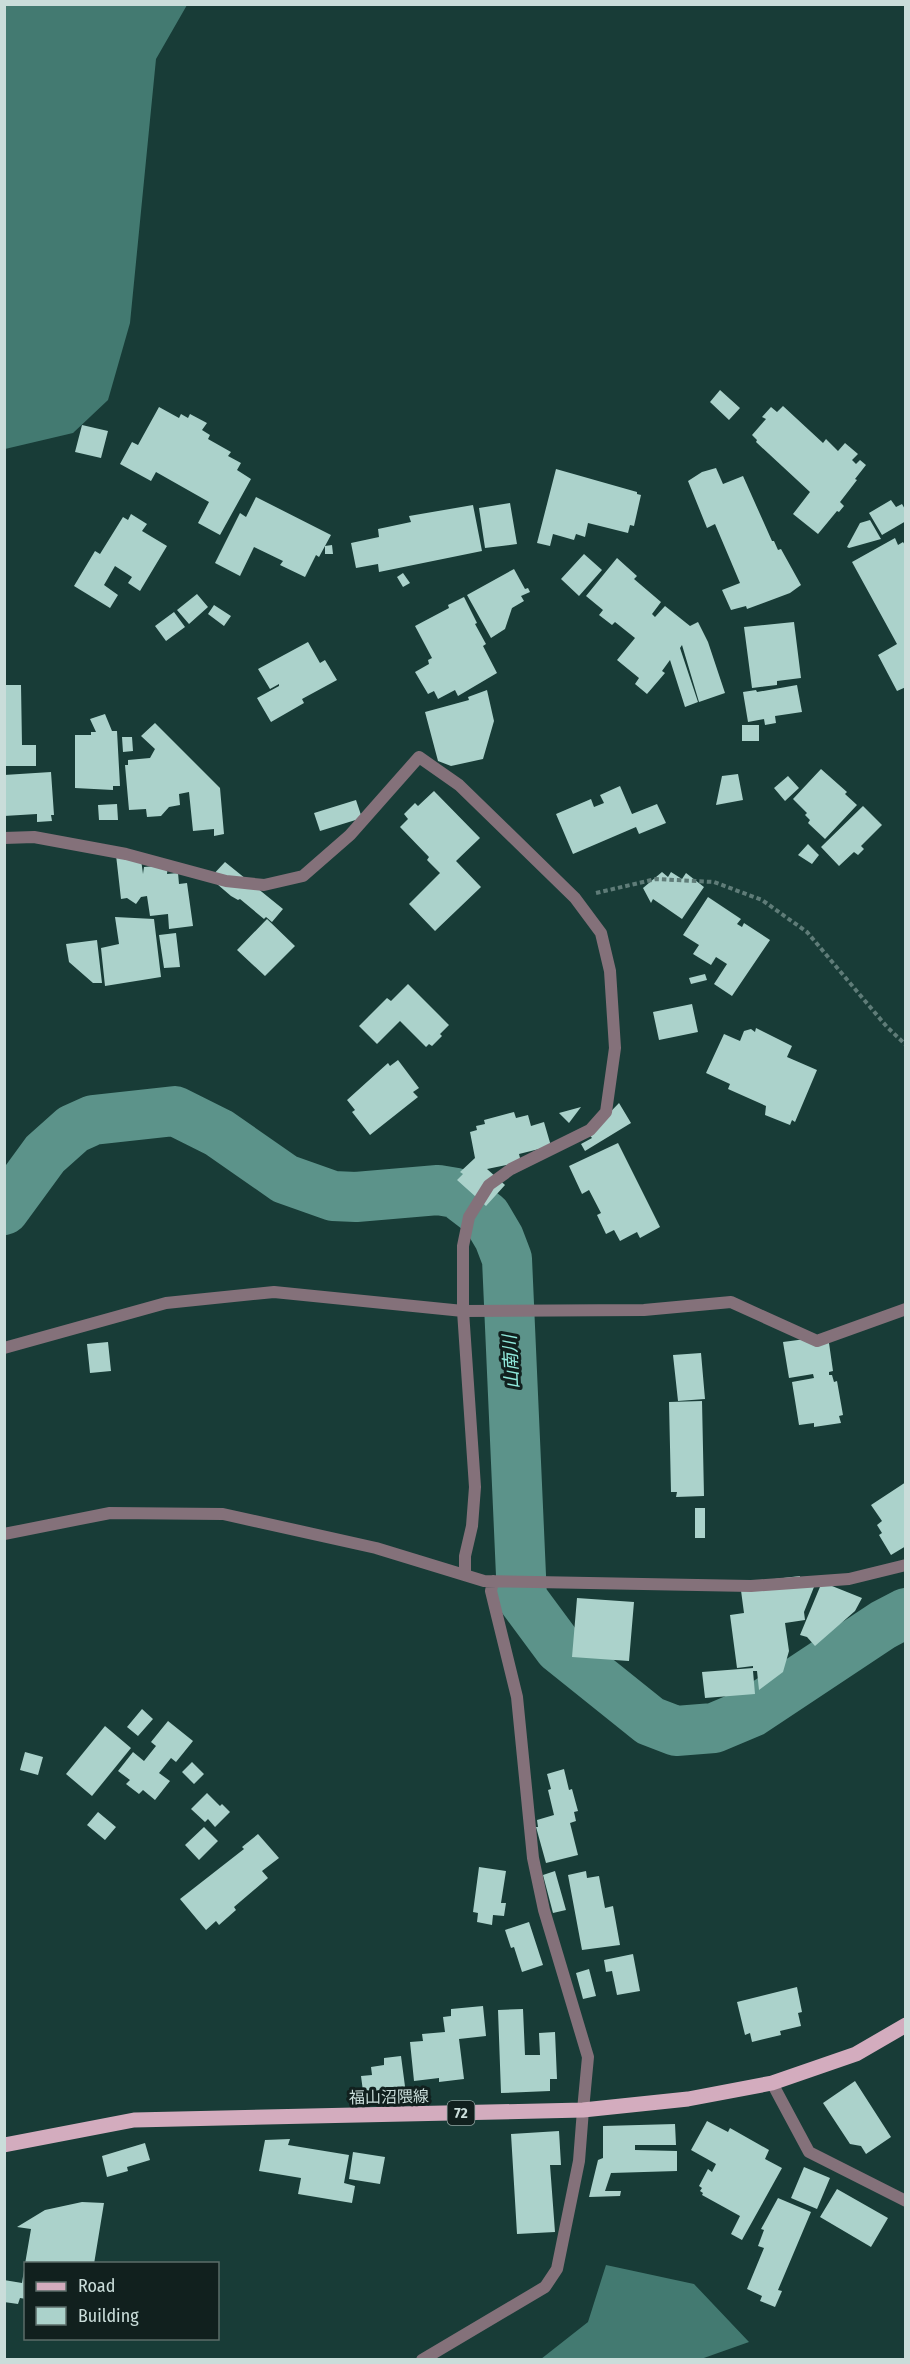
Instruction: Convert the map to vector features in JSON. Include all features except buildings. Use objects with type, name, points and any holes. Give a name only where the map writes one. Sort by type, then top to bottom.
[{"type":"main road","name":"福山沼隈線","points":[[4,2145],[134,2120],[583,2110],[688,2099],[772,2083],[856,2054],[906,2025]]},
{"type":"street","points":[[4,838],[33,837],[114,852],[226,881],[264,885],[303,876],[350,835],[419,757],[459,785],[575,898],[602,933],[610,971],[615,1048],[606,1112],[590,1130],[511,1169],[489,1185],[469,1217],[463,1246],[464,1311],[475,1487],[472,1526],[465,1556],[465,1575]]},
{"type":"street","points":[[4,1348],[166,1302],[274,1292],[464,1311],[644,1310],[731,1302],[817,1341],[906,1309]]},
{"type":"street","points":[[4,1534],[110,1513],[223,1514],[376,1548],[484,1581],[751,1586],[849,1579],[906,1564]]},
{"type":"street","points":[[422,2360],[545,2287],[557,2269],[579,2161],[588,2057],[544,1910],[532,1858],[517,1696],[491,1591],[493,1581]]},
{"type":"street","points":[[772,2083],[809,2152],[906,2201]]},
{"type":"path","points":[[575,898],[656,879],[714,882],[762,900],[807,932],[906,1045]]},
{"type":"green space","points":[[4,5],[187,5],[156,59],[130,323],[108,400],[73,433],[5,449]]},
{"type":"green space","points":[[606,2265],[694,2284],[749,2342],[701,2359],[541,2359],[588,2322]]},
{"type":"waterway","name":"山南川","points":[[4,1210],[45,1154],[73,1129],[93,1120],[175,1111],[219,1133],[285,1179],[333,1196],[356,1197],[438,1190],[456,1193],[486,1216],[499,1238],[507,1259],[522,1598],[559,1648],[650,1721],[676,1731],[714,1728],[752,1712],[883,1625],[906,1613]]}]
